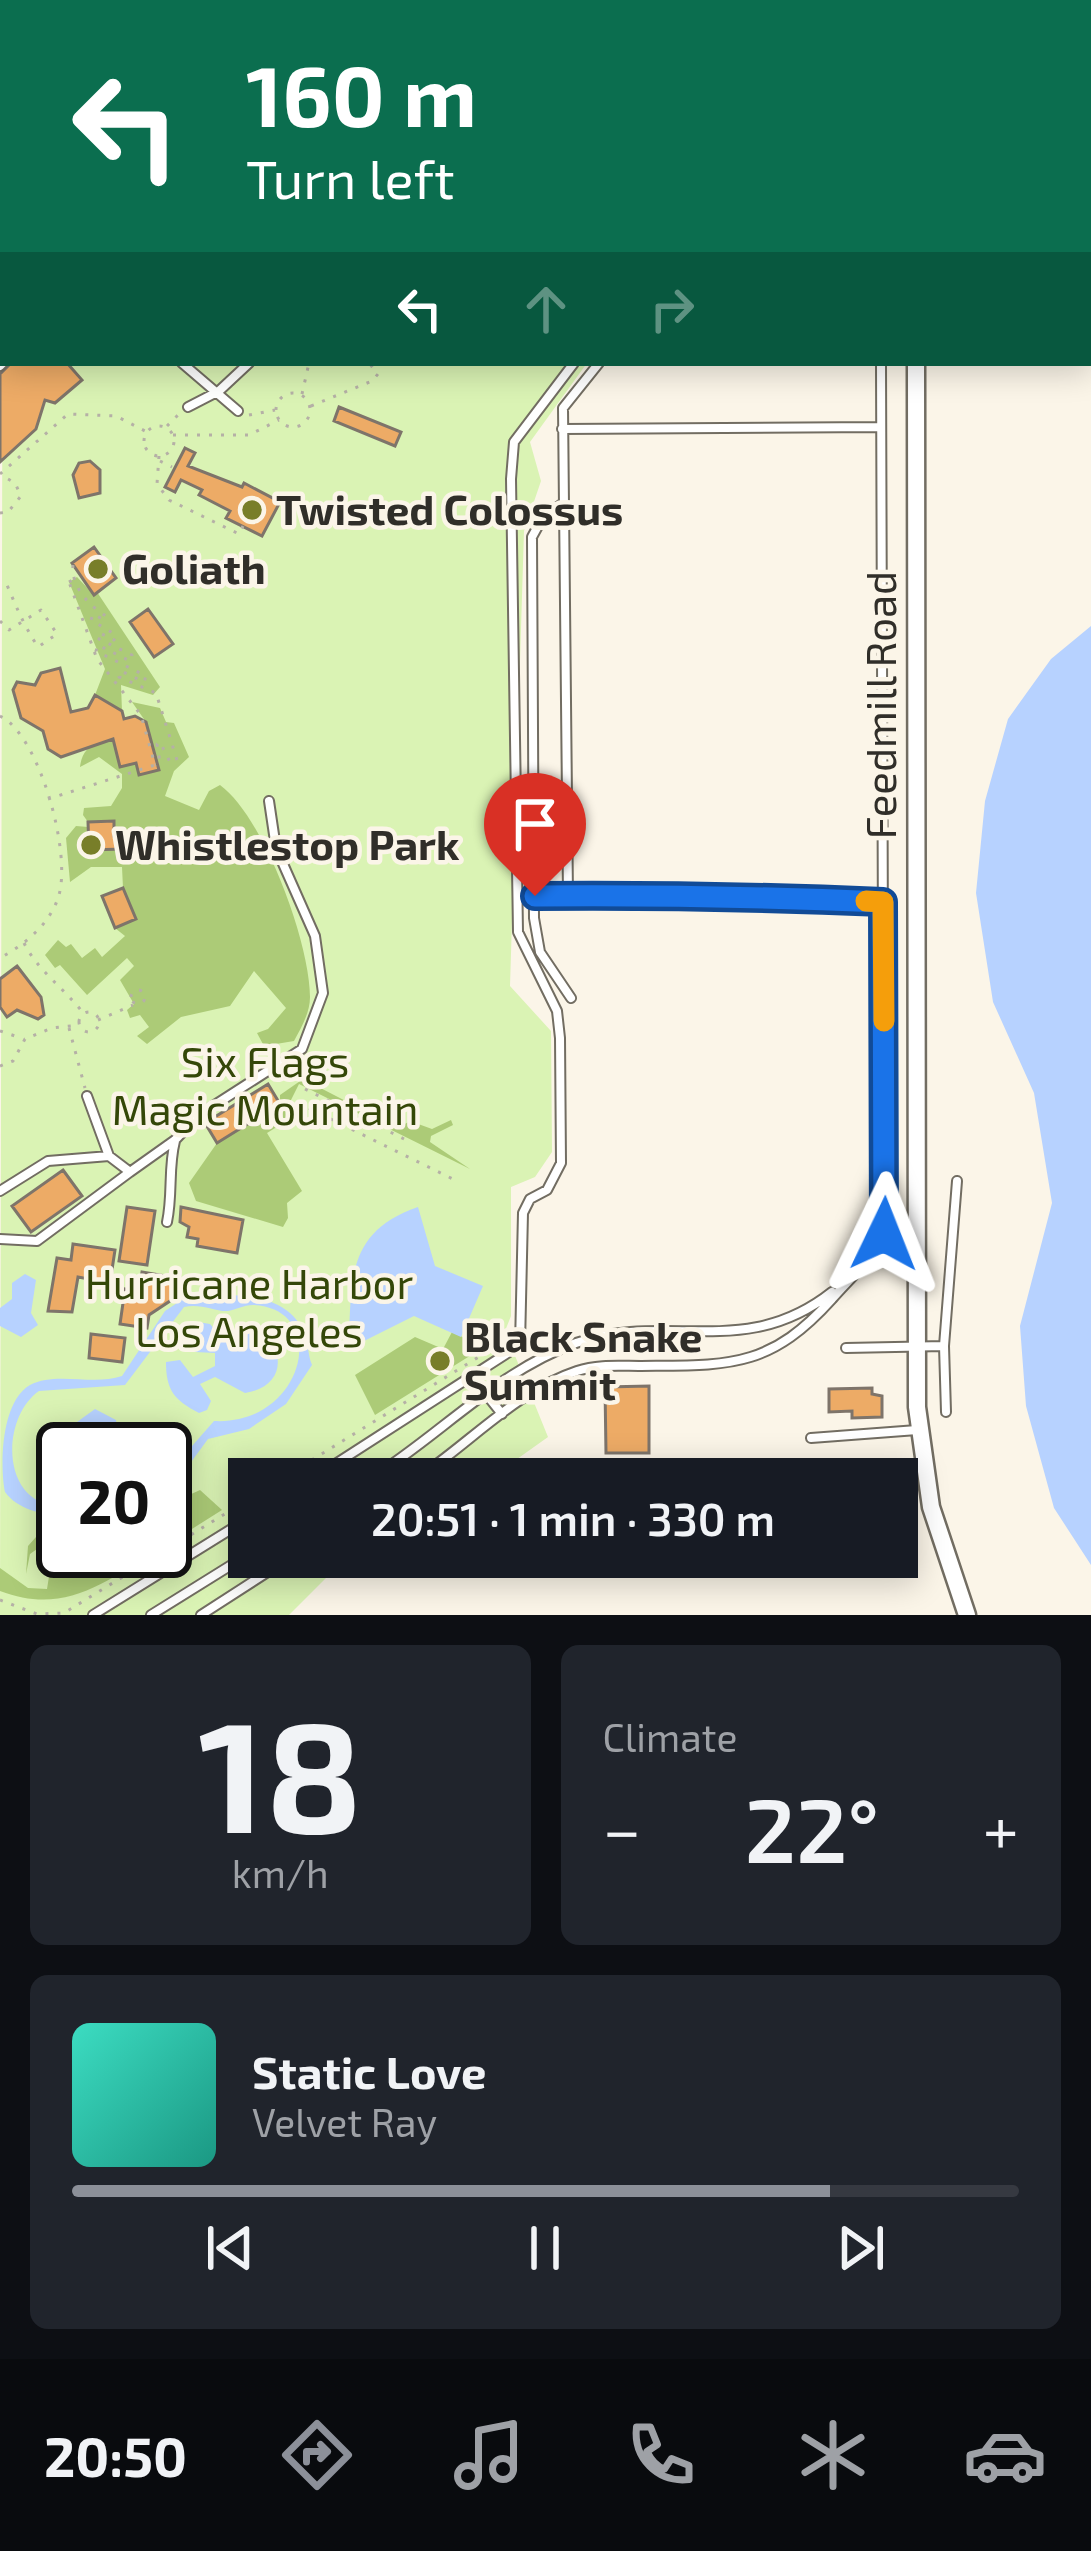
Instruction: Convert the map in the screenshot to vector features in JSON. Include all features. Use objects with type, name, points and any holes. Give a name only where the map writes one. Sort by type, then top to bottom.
[{"type":"street","name":"Feedmill Road","points":[[916,366],[919,1430],[931,1507],[967,1615]]},
{"type":"lane","points":[[186,366],[238,411]]},
{"type":"lane","points":[[188,407],[219,392],[246,366]]},
{"type":"lane","points":[[345,1458],[520,1346],[523,1213],[530,1198],[547,1190],[561,1163],[557,1010],[518,932],[511,479],[514,442],[572,366]]},
{"type":"lane","points":[[568,896],[563,408],[597,366]]},
{"type":"lane","points":[[444,1458],[557,1380],[598,1366],[722,1364],[760,1357],[818,1314],[878,1248],[886,1215],[881,366]]},
{"type":"lane","points":[[562,429],[881,427]]},
{"type":"lane","points":[[563,503],[535,526],[532,537],[535,896],[539,952],[571,998]]},
{"type":"lane","points":[[0,1239],[38,1241],[175,1140],[199,1114],[302,1049],[323,993],[315,935],[276,848],[269,801]]},
{"type":"lane","points":[[535,896],[695,894],[727,900],[883,902]]},
{"type":"lane","points":[[87,1096],[110,1156],[130,1172]]},
{"type":"lane","points":[[166,1222],[175,1187],[171,1156],[175,1140]]},
{"type":"lane","points":[[0,1191],[48,1161],[110,1156]]},
{"type":"lane","points":[[946,1412],[944,1346],[957,1181]]},
{"type":"lane","points":[[402,1458],[486,1394],[562,1349],[589,1339],[773,1326],[826,1297],[856,1271]]},
{"type":"lane","points":[[846,1348],[944,1346]]},
{"type":"lane","points":[[486,1394],[502,1414]]},
{"type":"lane","points":[[812,1438],[919,1430]]},
{"type":"lane","points":[[93,1615],[228,1531]]},
{"type":"lane","points":[[151,1615],[228,1567]]},
{"type":"lane","points":[[201,1615],[258,1578]]},
{"type":"path","points":[[301,396],[308,366]]},
{"type":"path","points":[[309,406],[373,381],[378,374],[371,366]]},
{"type":"path","points":[[238,411],[249,415],[277,409],[285,396],[301,396]]},
{"type":"path","points":[[172,435],[249,435],[280,420],[298,426],[307,420],[309,406],[301,396]]},
{"type":"path","points":[[0,513],[8,512],[21,496],[15,483],[0,474],[68,414],[116,416],[147,432],[165,427],[188,407]]},
{"type":"path","points":[[277,409],[280,420]]},
{"type":"path","points":[[159,458],[171,450],[172,435],[165,427]]},
{"type":"path","points":[[147,432],[147,450],[172,467]]},
{"type":"path","points":[[159,458],[157,484],[169,500],[239,534],[243,526]]},
{"type":"path","points":[[48,799],[160,763],[160,742],[170,762],[177,760],[155,693],[119,677],[122,671],[144,682],[146,676],[96,650],[98,645],[130,661],[132,655],[97,638],[100,633],[114,640],[116,635],[91,620],[94,614],[104,620],[106,616],[88,605],[72,574],[73,565]]},
{"type":"path","points":[[77,577],[69,582],[97,658],[141,716],[155,765]]},
{"type":"path","points":[[0,621],[9,630],[21,622],[40,610],[57,634],[38,647],[21,622],[11,607],[7,585]]},
{"type":"path","points":[[0,716],[11,721],[39,763],[62,871],[59,896],[47,919],[0,958]]},
{"type":"path","points":[[24,942],[33,962],[59,982],[84,1014]]},
{"type":"path","points":[[0,1031],[25,1039],[69,1026],[93,1031],[98,1020],[134,1004]]},
{"type":"path","points":[[84,1014],[92,1013],[98,1020]]},
{"type":"path","points":[[79,1025],[84,1014]]},
{"type":"path","points":[[69,1026],[87,1096]]},
{"type":"path","points":[[0,1066],[14,1061],[25,1039]]},
{"type":"path","points":[[305,1089],[404,1139]]},
{"type":"path","points":[[298,1103],[459,1182]]},
{"type":"path","points":[[315,1458],[520,1331]]},
{"type":"path","points":[[0,1600],[37,1614],[64,1613],[228,1512]]},
{"type":"green space","name":"Six Flags Magic Mountain","points":[[2,366],[585,366],[530,442],[541,481],[524,531],[510,986],[551,1031],[552,1152],[535,1177],[511,1187],[511,1316],[505,1331],[548,1437],[518,1458],[228,1458],[228,1578],[326,1578],[289,1615],[0,1615]]},
{"type":"green space","points":[[77,577],[93,594],[97,592],[160,687],[153,695],[121,685],[122,711],[95,695],[105,669],[69,582]]},
{"type":"green space","points":[[132,702],[160,708],[166,722],[174,723],[189,757],[174,771],[165,796],[199,810],[209,791],[220,785],[253,824],[268,852],[293,915],[308,974],[308,1009],[294,1041],[264,1046],[257,1033],[268,1029],[286,1008],[254,971],[230,1006],[181,1017],[147,1044],[137,1036],[149,1027],[140,1015],[130,1018],[127,1010],[134,1004],[120,980],[134,966],[127,958],[87,995],[45,955],[58,940],[66,947],[71,944],[82,958],[95,948],[102,957],[125,936],[115,928],[136,919],[123,888],[122,867],[91,867],[70,882],[66,838],[76,826],[88,827],[89,850],[123,849],[122,837],[114,837],[113,821],[88,822],[83,815],[84,808],[111,806],[122,788],[122,774],[99,757],[80,767],[91,746],[128,735],[116,751],[120,766],[136,762],[140,775],[158,770],[146,722]]},
{"type":"green space","points":[[303,1079],[398,1128],[410,1121],[432,1129],[451,1120],[453,1125],[431,1136],[430,1142],[470,1169],[299,1084],[290,1102],[306,1109],[267,1133],[302,1191],[287,1203],[283,1227],[196,1201],[189,1183],[217,1143],[280,1104],[280,1095]]},
{"type":"green space","points":[[452,1332],[473,1342],[478,1333],[497,1339],[375,1415],[355,1375],[415,1337],[443,1349]]},
{"type":"green space","points":[[200,1490],[222,1510],[192,1529],[192,1494]]},
{"type":"green space","points":[[36,1537],[26,1574],[28,1546]]},
{"type":"green space","points":[[0,1568],[28,1588],[47,1589],[49,1578],[110,1578],[82,1592],[44,1600],[0,1591]]},
{"type":"water","points":[[1091,626],[1091,1565],[1054,1508],[1026,1406],[1020,1326],[1052,1203],[1034,1093],[993,1002],[976,893],[985,801],[1008,719],[1051,659]]},
{"type":"water","points":[[418,1207],[435,1266],[483,1286],[461,1337],[414,1316],[348,1349],[352,1284],[364,1247],[393,1218]]},
{"type":"water","points":[[25,1274],[36,1280],[31,1313],[38,1325],[21,1337],[0,1326],[0,1308],[12,1299],[12,1283]]},
{"type":"water","points":[[186,1297],[266,1300],[292,1315],[304,1333],[312,1365],[286,1404],[249,1429],[208,1439],[192,1461],[192,1446],[214,1421],[245,1418],[269,1406],[287,1388],[297,1366],[299,1345],[293,1326],[278,1311],[253,1305],[228,1311],[184,1307],[125,1385],[39,1391],[26,1404],[17,1421],[13,1459],[17,1478],[36,1499],[36,1511],[16,1503],[5,1492],[3,1453],[8,1420],[20,1394],[30,1385],[51,1379],[122,1376],[165,1311]]},
{"type":"water","points":[[198,1322],[210,1324],[221,1336],[245,1329],[268,1336],[278,1364],[272,1380],[245,1393],[215,1377],[200,1384],[211,1401],[207,1410],[199,1413],[183,1403],[170,1387],[166,1362],[180,1360],[193,1377],[215,1366],[215,1353],[195,1352],[185,1340],[187,1330]]},
{"type":"water","points":[[95,1409],[116,1422],[77,1422]]},
{"type":"building","points":[[8,366],[70,366],[82,380],[55,403],[45,400],[36,429],[0,462],[0,374]]},
{"type":"building","points":[[339,407],[401,432],[395,446],[334,421]]},
{"type":"building","points":[[185,448],[195,453],[188,466],[242,487],[244,483],[280,502],[262,536],[226,518],[230,511],[199,495],[202,490],[181,480],[175,492],[165,487]]},
{"type":"building","points":[[90,461],[100,470],[100,493],[79,498],[73,475],[79,463]]},
{"type":"building","points":[[94,547],[116,578],[94,595],[72,563]]},
{"type":"building","points":[[148,609],[173,644],[154,657],[130,622]]},
{"type":"building","points":[[60,668],[71,712],[88,708],[95,695],[122,711],[124,719],[135,716],[146,722],[159,770],[139,775],[136,763],[120,767],[113,739],[61,757],[48,749],[43,731],[21,718],[13,690],[17,682],[35,685],[41,673]]},
{"type":"building","points":[[114,821],[114,836],[122,836],[123,849],[89,850],[88,822]]},
{"type":"building","points":[[123,888],[136,919],[115,928],[102,896]]},
{"type":"building","points":[[17,966],[41,997],[44,1015],[38,1019],[17,1010],[7,1017],[0,1007],[0,979]]},
{"type":"building","points":[[268,1084],[280,1104],[217,1143],[205,1123]]},
{"type":"building","points":[[63,1170],[82,1196],[31,1232],[12,1206]]},
{"type":"building","points":[[127,1207],[155,1211],[147,1265],[119,1261]]},
{"type":"building","points":[[181,1207],[243,1220],[237,1253],[197,1246],[198,1239],[187,1237],[189,1227],[180,1222]]},
{"type":"building","points":[[73,1244],[115,1250],[110,1283],[78,1277],[72,1312],[48,1311],[57,1258],[71,1260]]},
{"type":"building","points":[[142,1272],[177,1278],[173,1299],[149,1315],[147,1328],[120,1324],[125,1289],[139,1291]]},
{"type":"building","points":[[91,1334],[125,1338],[122,1362],[89,1358]]},
{"type":"building","points":[[649,1386],[649,1453],[606,1453],[605,1387]]},
{"type":"building","points":[[872,1388],[872,1394],[882,1396],[882,1417],[852,1418],[852,1411],[829,1412],[829,1389]]},
{"type":"slow traffic","points":[[866,901],[883,902],[884,1021]]},
{"type":"place","name":"Twisted Colossus","points":[[252,510]]},
{"type":"place","name":"Goliath","points":[[98,569]]},
{"type":"place","name":"Whistlestop Park","points":[[91,845]]},
{"type":"place","name":"Black Snake Summit","points":[[440,1361]]},
{"type":"route","points":[[535,896],[695,894],[727,900],[883,902],[884,1234]]},
{"type":"park label","name":"Hurricane Harbor Los Angeles","points":[[249,1308]]}]
